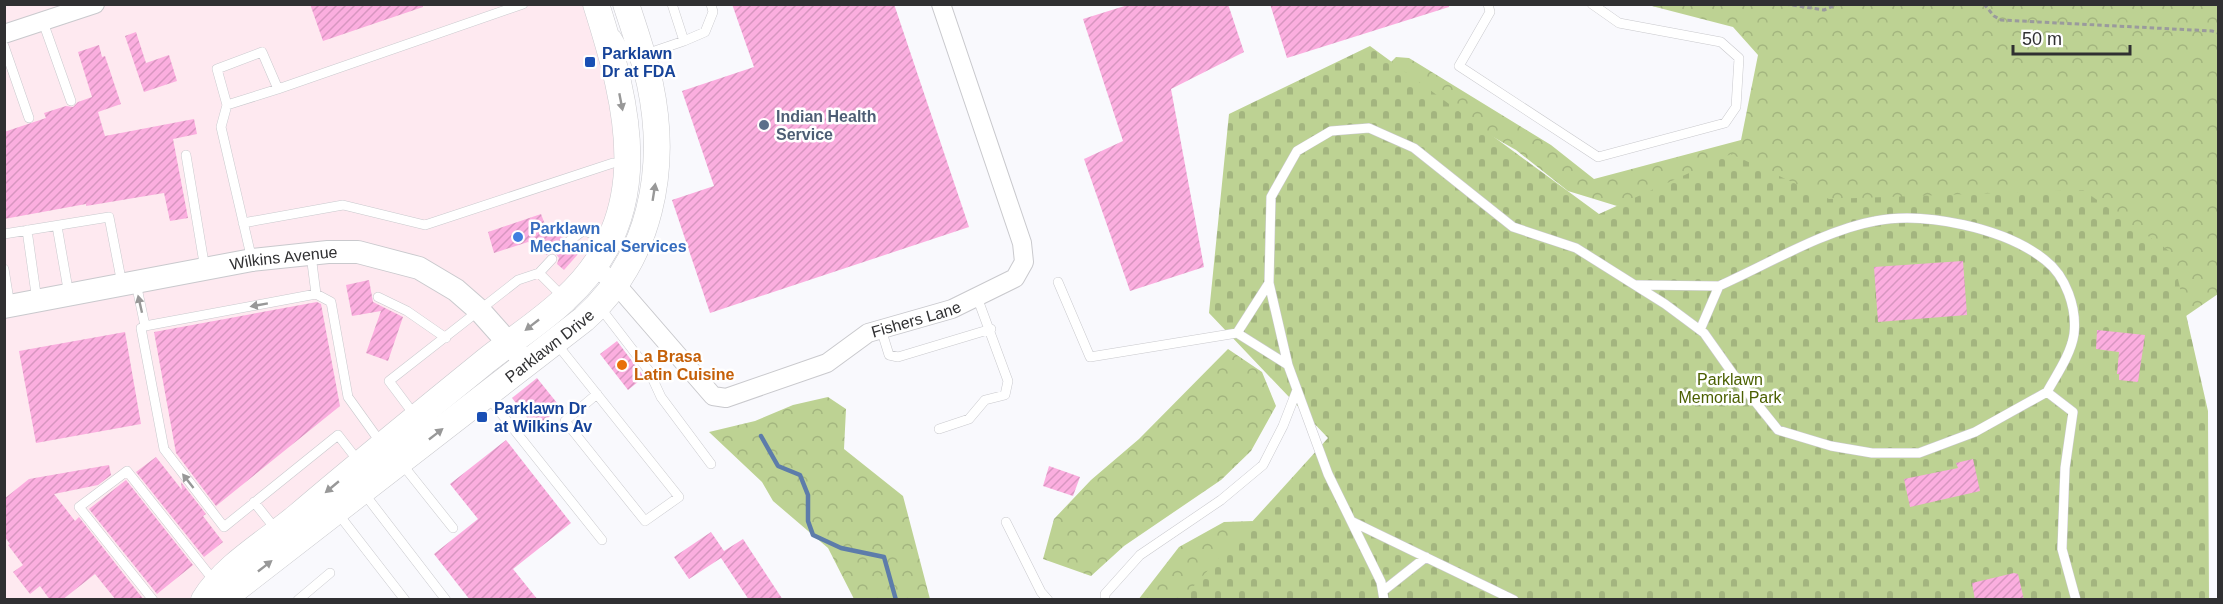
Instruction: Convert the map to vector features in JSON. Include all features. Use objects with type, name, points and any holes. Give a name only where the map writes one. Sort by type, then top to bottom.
[{"type":"main road","name":"Parklawn Drive","points":[[597,4],[610,53],[628,144],[623,204],[624,233],[631,259],[616,285],[599,306],[487,395],[391,454],[360,464],[212,594],[224,598],[362,491],[391,454],[417,417],[565,299],[624,233],[651,209],[657,169],[656,125],[643,55],[626,4]]},
{"type":"street","points":[[4,34],[95,4]]},
{"type":"street","name":"Fishers Lane","points":[[595,267],[616,285],[713,396],[726,398],[827,363],[868,333],[952,309],[1015,278],[1024,262],[1022,243],[941,4]]},
{"type":"street","name":"Wilkins Avenue","points":[[7,306],[252,261],[311,254],[358,252],[419,268],[456,290],[480,311],[526,364]]},
{"type":"lane","points":[[227,105],[523,4]]},
{"type":"lane","points":[[597,4],[623,47],[643,55],[705,32],[713,12],[711,4]]},
{"type":"lane","points":[[672,4],[684,41]]},
{"type":"lane","points":[[1489,5],[1491,12],[1459,66],[1598,157],[1725,123],[1736,107],[1739,58],[1721,42],[1619,23],[1592,4]]},
{"type":"lane","points":[[44,22],[71,100]]},
{"type":"lane","points":[[4,46],[29,118]]},
{"type":"lane","points":[[252,261],[220,127],[227,105],[217,69],[262,52],[278,88]]},
{"type":"lane","points":[[1383,595],[1381,582],[1328,474],[1297,390],[1288,365],[1269,283],[1270,196],[1297,151],[1332,131],[1370,128],[1414,148],[1513,227],[1576,248],[1637,285],[1700,330],[1778,430],[1831,446],[1872,453],[1918,453],[1975,432],[2047,392],[2070,349],[2074,333],[2071,300],[2066,287],[2058,273],[2045,260],[2016,242],[1974,228],[1933,219],[1877,220],[1828,236],[1719,286],[1637,285]]},
{"type":"lane","points":[[186,155],[205,269]]},
{"type":"lane","points":[[243,223],[343,205],[425,225],[613,163]]},
{"type":"lane","points":[[4,234],[109,217],[129,284],[145,326]]},
{"type":"lane","points":[[57,225],[69,295]]},
{"type":"lane","points":[[27,230],[37,301]]},
{"type":"lane","points":[[568,242],[584,230],[624,233]]},
{"type":"lane","points":[[311,254],[316,294]]},
{"type":"lane","points":[[417,417],[389,381],[518,280],[539,273],[552,259]]},
{"type":"lane","points":[[4,269],[7,306]]},
{"type":"lane","points":[[539,273],[565,299]]},
{"type":"lane","points":[[1058,282],[1090,357],[1237,333],[1288,365]]},
{"type":"lane","points":[[1237,333],[1269,283]]},
{"type":"lane","points":[[1700,330],[1719,286]]},
{"type":"lane","points":[[360,464],[338,435],[224,527],[164,450],[141,328],[316,294],[331,302],[348,397],[391,454],[453,528]]},
{"type":"lane","points":[[378,297],[407,311],[446,338]]},
{"type":"lane","points":[[939,429],[969,419],[985,400],[1005,394],[1008,381],[991,329],[977,297]]},
{"type":"lane","points":[[599,306],[649,371],[661,397],[711,464]]},
{"type":"lane","points":[[881,329],[889,355],[898,357],[991,329]]},
{"type":"lane","points":[[555,342],[597,394],[679,497],[645,521],[565,421],[597,394]]},
{"type":"lane","points":[[1105,600],[1105,594],[1140,555],[1221,500],[1263,465],[1284,426],[1297,390]]},
{"type":"lane","points":[[2047,392],[2073,412],[2065,468],[2062,549],[2076,600]]},
{"type":"lane","points":[[487,395],[602,540]]},
{"type":"lane","points":[[153,600],[79,507],[127,471],[212,594]]},
{"type":"lane","points":[[362,491],[446,600]]},
{"type":"lane","points":[[254,502],[279,533]]},
{"type":"lane","points":[[336,511],[405,600]]},
{"type":"lane","points":[[1351,521],[1514,600]]},
{"type":"lane","points":[[1006,522],[1041,592],[1048,600]]},
{"type":"lane","points":[[1383,595],[1426,557]]},
{"type":"lane","points":[[298,600],[330,573]]},
{"type":"path","points":[[1785,4],[1824,10],[1838,4]]},
{"type":"path","points":[[1984,4],[1994,16],[2001,20],[2218,33]]},
{"type":"shaded area","points":[[4,5],[596,5],[629,144],[595,267],[204,599],[5,599]]},
{"type":"green space","points":[[1648,5],[2218,5],[2218,294],[2154,338],[1676,198],[1617,206],[1568,191],[1516,150],[1402,85],[1387,66],[1396,57],[1409,58],[1551,145],[1594,179],[1741,140],[1758,55],[1733,27]]},
{"type":"green space","name":"Parklawn Memorial Park","points":[[1370,46],[1599,214],[1731,154],[1829,199],[2083,190],[2172,253],[2208,411],[2209,599],[1181,600],[1328,438],[1209,313],[1229,114]]},
{"type":"green space","points":[[1228,349],[1262,372],[1276,406],[1251,451],[1221,480],[1124,546],[1091,576],[1043,559],[1054,519],[1091,480],[1139,439]]},
{"type":"green space","points":[[828,397],[846,409],[844,449],[903,496],[930,599],[854,599],[828,548],[773,501],[762,482],[709,432],[755,421],[793,405]]},
{"type":"green space","points":[[1253,521],[1219,599],[1138,600],[1179,547],[1224,522]]},
{"type":"building","points":[[310,4],[423,4],[423,7],[323,41]]},
{"type":"building","points":[[732,4],[894,4],[969,227],[710,313],[672,200],[714,186],[682,91],[754,67]]},
{"type":"building","points":[[1131,4],[1228,4],[1244,52],[1171,89],[1204,267],[1130,291],[1084,159],[1123,141],[1083,19]]},
{"type":"building","points":[[1270,4],[1449,4],[1449,7],[1287,58]]},
{"type":"building","points":[[136,32],[146,63],[169,55],[177,81],[144,92],[125,36]]},
{"type":"building","points":[[99,45],[121,104],[98,112],[105,136],[194,119],[197,134],[173,139],[188,218],[170,221],[164,193],[4,219],[4,132],[46,118],[44,113],[66,106],[73,107],[78,102],[92,97],[78,52]]},
{"type":"building","name":"Parklawn Mechanical Services","points":[[541,214],[544,222],[563,238],[561,242],[563,246],[568,249],[573,247],[579,253],[564,270],[557,264],[559,258],[556,254],[551,252],[547,255],[528,242],[494,253],[488,232]]},
{"type":"building","points":[[1963,261],[1967,315],[1878,322],[1874,267]]},
{"type":"building","points":[[369,280],[373,302],[403,317],[388,361],[366,353],[381,311],[352,316],[346,285]]},
{"type":"building","points":[[317,302],[321,304],[340,406],[216,506],[176,453],[154,332]]},
{"type":"building","points":[[2097,330],[2145,335],[2138,382],[2119,380],[2119,374],[2117,374],[2119,352],[2096,349]]},
{"type":"building","points":[[125,332],[141,424],[36,443],[19,351]]},
{"type":"building","name":"La Brasa Latin Cuisine","points":[[617,341],[644,377],[628,390],[600,354]]},
{"type":"building","points":[[537,378],[561,408],[535,428],[512,398]]},
{"type":"building","points":[[506,440],[571,523],[513,569],[538,600],[470,600],[434,554],[478,519],[450,484]]},
{"type":"building","points":[[156,457],[182,490],[181,482],[206,514],[203,516],[223,542],[204,557],[136,472]]},
{"type":"building","points":[[1973,459],[1980,491],[1910,507],[1904,479],[1958,468],[1956,463]]},
{"type":"building","points":[[109,465],[111,475],[98,485],[54,494],[75,521],[79,517],[144,600],[116,600],[95,574],[62,600],[50,600],[40,586],[30,594],[13,572],[23,565],[4,536],[4,499],[29,479]]},
{"type":"building","points":[[1049,466],[1080,477],[1073,496],[1043,486]]},
{"type":"building","points":[[126,480],[193,565],[157,594],[89,509]]},
{"type":"building","points":[[711,532],[724,551],[743,539],[783,600],[749,600],[721,558],[689,579],[674,557]]},
{"type":"building","points":[[2018,574],[2024,600],[1975,600],[1972,583]]},
{"type":"waterway","points":[[761,436],[778,466],[800,475],[808,495],[808,521],[813,535],[841,548],[884,557],[896,600]]},
{"type":"place","name":"Parklawn Dr at FDA","points":[[590,62]]},
{"type":"place","name":"Indian Health Service","points":[[764,125]]},
{"type":"place","name":"Parklawn Mechanical Services","points":[[518,237]]},
{"type":"place","name":"La Brasa Latin Cuisine","points":[[622,365]]},
{"type":"place","name":"Parklawn Dr at Wilkins Av","points":[[482,417]]}]
